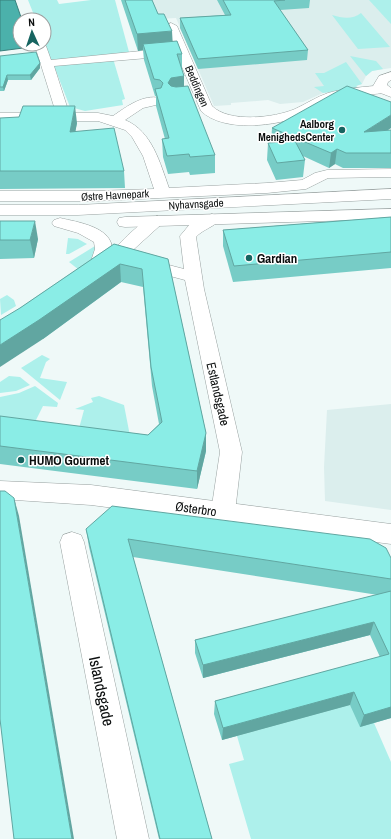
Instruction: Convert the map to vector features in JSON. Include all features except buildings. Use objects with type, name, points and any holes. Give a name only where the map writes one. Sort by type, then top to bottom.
[{"type":"street","name":"Beddingen","points":[[172,26],[201,97],[208,111],[215,116],[232,120],[267,120],[281,118],[330,97],[387,91]]},
{"type":"street","points":[[43,52],[64,117]]},
{"type":"street","points":[[47,64],[63,61],[182,52]]},
{"type":"street","points":[[387,91],[380,86],[380,82],[391,76]]},
{"type":"street","points":[[185,98],[201,97]]},
{"type":"street","points":[[115,121],[138,105],[155,101]]},
{"type":"street","name":"Østre Havnepark","points":[[0,117],[98,117],[115,121],[130,127],[138,135],[150,156],[163,192],[94,196],[0,196]]},
{"type":"street","points":[[163,192],[267,188],[306,184],[326,174],[391,173]]},
{"type":"street","name":"Nyhavnsgade","points":[[0,210],[78,210],[391,194]]},
{"type":"street","points":[[212,220],[391,205]]},
{"type":"street","name":"Nyhavnsgade","points":[[0,223],[212,220],[391,214]]},
{"type":"street","name":"Estlandsgade","points":[[212,220],[196,227],[188,236],[195,289],[231,452],[223,512]]},
{"type":"street","points":[[101,262],[157,221]]},
{"type":"street","points":[[60,223],[91,233],[102,240],[104,250],[101,262]]},
{"type":"street","points":[[101,262],[194,277]]},
{"type":"street","name":"Østerbro","points":[[0,490],[91,495],[391,534]]},
{"type":"street","name":"Islandsgade","points":[[72,542],[133,839]]},
{"type":"shaded area","points":[[0,0],[15,0],[19,12],[12,12],[12,49],[0,51]]},
{"type":"shaded area","points":[[28,0],[57,0],[59,4],[91,0],[115,0],[129,52],[112,55],[125,99],[122,100],[123,105],[85,111],[70,107],[47,52],[52,52],[52,12],[33,12]]},
{"type":"shaded area","points":[[150,0],[391,0],[391,68],[372,71],[366,76],[362,84],[356,86],[358,88],[323,93],[303,102],[280,104],[268,100],[214,106],[176,18],[157,19]]},
{"type":"shaded area","points":[[369,0],[391,0],[391,24]]},
{"type":"shaded area","points":[[361,13],[390,47],[358,49],[332,15],[343,18],[351,18]]},
{"type":"shaded area","points":[[350,56],[376,61],[383,69],[372,71],[366,76]]},
{"type":"shaded area","points":[[346,62],[362,84],[356,86],[358,88],[323,93],[314,87],[324,86],[315,73],[324,73]]},
{"type":"shaded area","points":[[68,238],[78,239],[87,244],[69,254],[66,254]]},
{"type":"shaded area","points":[[95,246],[96,257],[79,270],[69,262]]},
{"type":"shaded area","points":[[7,295],[14,300],[16,306],[1,315],[0,299]]},
{"type":"shaded area","points":[[42,355],[50,359],[46,362],[40,378],[67,382],[60,400],[21,368]]},
{"type":"shaded area","points":[[9,376],[20,377],[30,385],[16,391],[0,393],[0,382]]},
{"type":"shaded area","points":[[35,386],[58,403],[57,407],[43,406],[33,426],[0,422],[0,397],[19,393]]},
{"type":"shaded area","points":[[99,396],[124,405],[130,436],[78,432],[84,410],[75,409],[93,402],[91,398]]},
{"type":"shaded area","points":[[391,404],[391,510],[325,501],[324,467],[327,410]]},
{"type":"shaded area","points":[[350,705],[374,723],[391,762],[391,839],[251,839],[229,764],[244,760],[237,736]]},
{"type":"place","name":"Aalborg MenighedsCenter","points":[[342,130]]},
{"type":"place","name":"Gardian","points":[[249,258]]},
{"type":"place","name":"HUMO Gourmet","points":[[21,460]]}]
